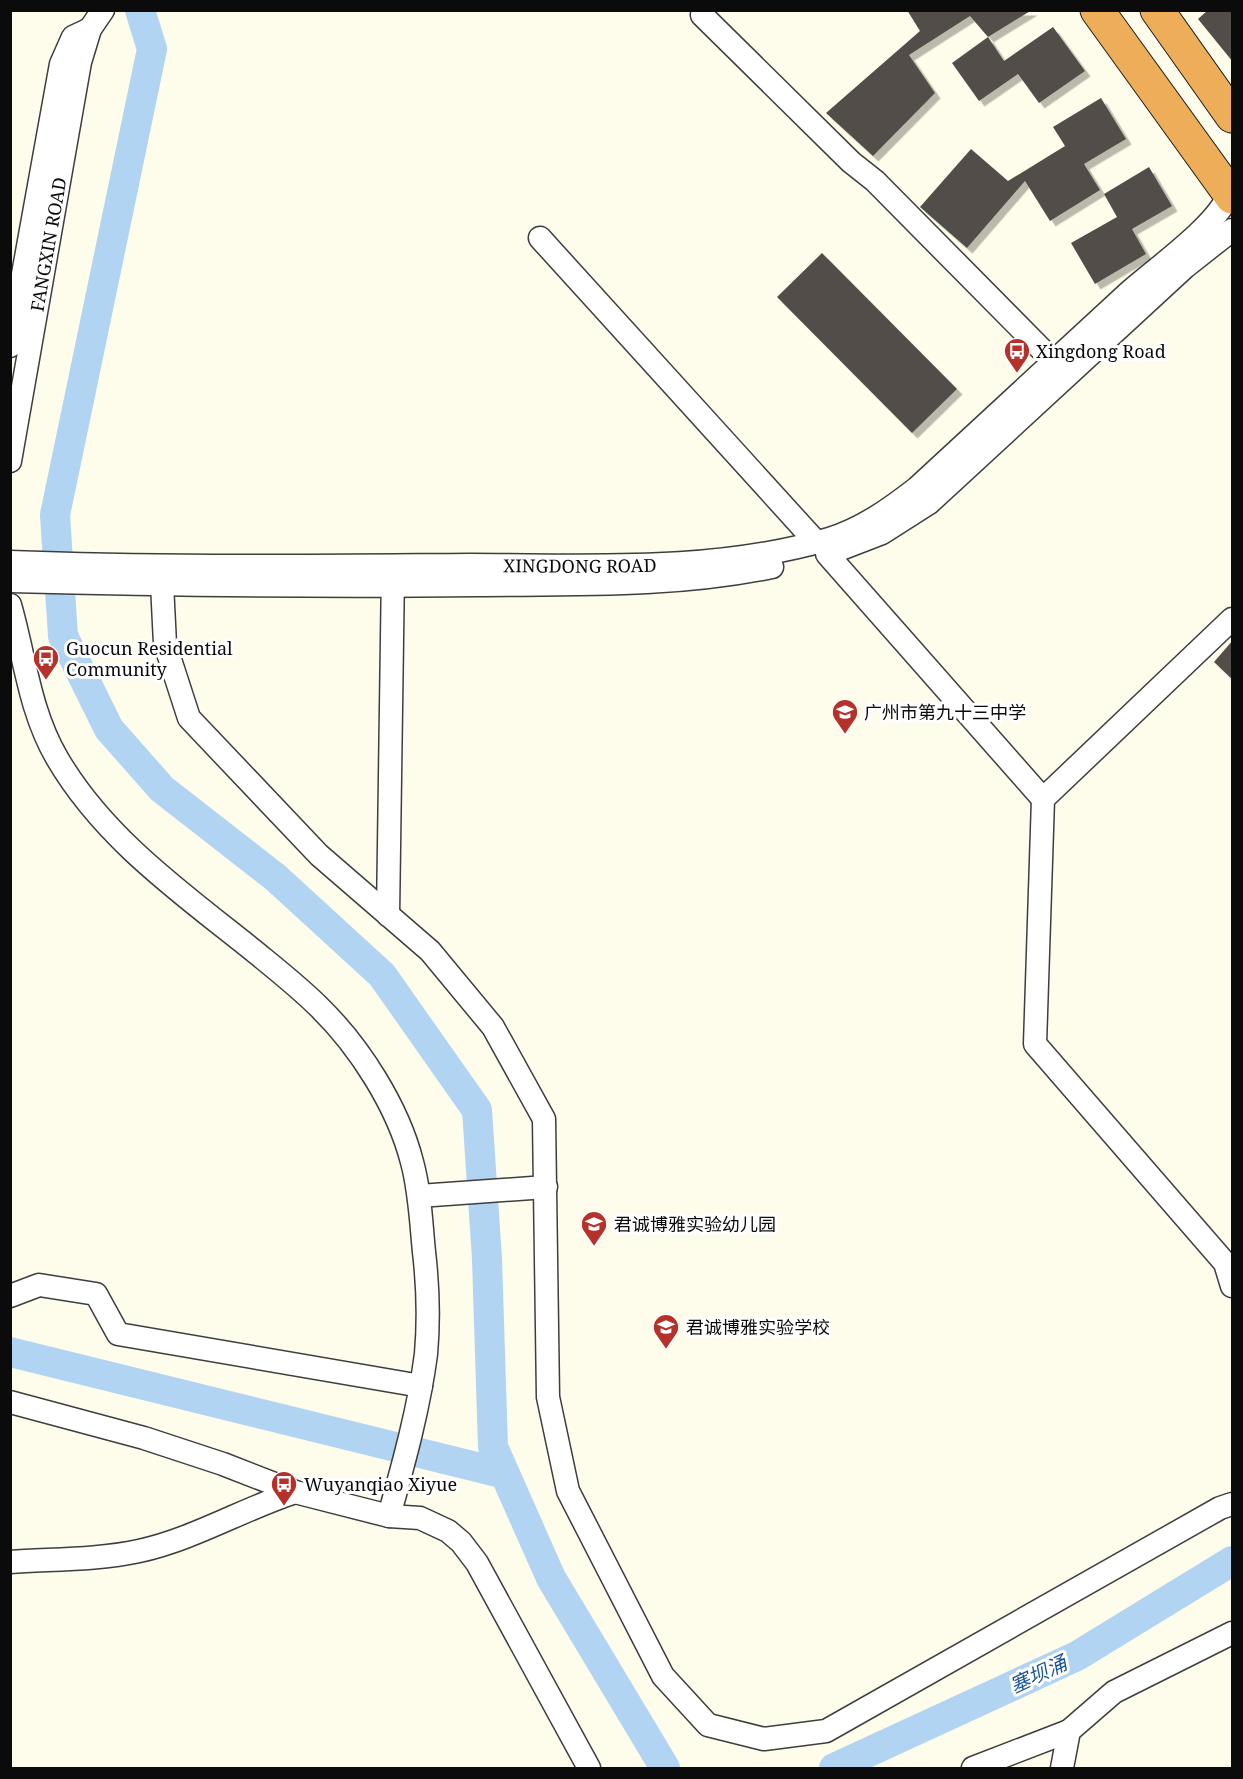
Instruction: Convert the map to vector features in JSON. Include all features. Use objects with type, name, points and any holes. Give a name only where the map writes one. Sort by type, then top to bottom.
[{"type":"highway","points":[[1106,23],[1146,35],[1155,24],[1157,10]]},
{"type":"highway","points":[[1157,10],[1233,116]]},
{"type":"highway","points":[[1106,23],[1231,195]]},
{"type":"street","points":[[702,15],[851,162],[874,181],[1054,362]]},
{"type":"street","name":"FANGXIN ROAD","points":[[10,346],[61,64],[73,37],[92,17]]},
{"type":"street","name":"FANGXIN ROAD","points":[[10,461],[73,96],[92,17]]},
{"type":"street","name":"XINGDONG ROAD","points":[[821,548],[885,513],[917,488],[1203,228],[1231,195]]},
{"type":"street","name":"XINGDONG ROAD","points":[[96,574],[162,584],[655,565],[725,560],[821,548],[882,534],[929,502],[1185,267],[1233,230]]},
{"type":"street","points":[[540,238],[821,548],[1043,799],[1035,1044],[1225,1263],[1233,1286]]},
{"type":"street","name":"XINGDONG ROAD","points":[[19,572],[393,576]]},
{"type":"street","points":[[388,915],[393,576]]},
{"type":"street","points":[[162,584],[165,644],[189,718],[319,855],[430,951],[493,1027],[544,1119],[548,1397],[568,1491],[663,1676],[708,1725],[764,1739],[826,1731],[1220,1508],[1233,1504]]},
{"type":"street","points":[[10,605],[36,711],[57,758],[92,809],[127,845],[299,988],[338,1028],[387,1103],[411,1159],[418,1196],[428,1301],[426,1352],[421,1386],[389,1516]]},
{"type":"street","points":[[1043,799],[1233,619]]},
{"type":"street","points":[[418,1196],[546,1187]]},
{"type":"street","points":[[10,1296],[39,1285],[96,1294],[118,1334],[421,1386]]},
{"type":"street","points":[[10,1402],[144,1438],[223,1464],[295,1492],[389,1516],[420,1518],[455,1536],[470,1551],[589,1768]]},
{"type":"street","points":[[10,1562],[93,1557],[140,1551],[198,1532],[295,1492]]},
{"type":"street","points":[[973,1768],[1069,1731],[1114,1692],[1233,1633]]},
{"type":"street","points":[[1062,1768],[1069,1731]]},
{"type":"building","points":[[907,10],[1032,10],[988,37],[970,16],[909,55],[935,93],[873,156],[826,113],[920,31]]},
{"type":"building","points":[[1208,10],[1233,10],[1233,62],[1198,19]]},
{"type":"building","points":[[1053,27],[1085,71],[1039,103],[1018,74],[979,101],[952,63],[988,37],[1004,61]]},
{"type":"building","points":[[1101,98],[1126,139],[1084,164],[1100,190],[1050,221],[1025,181],[967,248],[920,207],[971,149],[1008,181],[1065,146],[1053,127]]},
{"type":"building","points":[[1149,167],[1172,206],[1132,229],[1146,254],[1095,284],[1071,243],[1117,217],[1104,194]]},
{"type":"building","points":[[822,253],[957,389],[912,433],[777,297]]},
{"type":"building","points":[[1233,640],[1233,680],[1214,662]]},
{"type":"waterway","points":[[140,10],[152,49],[55,515],[63,636],[109,729],[162,789],[275,877],[382,975],[477,1110],[487,1259],[493,1447],[551,1578],[665,1768]]},
{"type":"waterway","points":[[10,1352],[505,1474]]},
{"type":"waterway","name":"塞坝涌","points":[[834,1768],[1077,1656],[1232,1561]]},
{"type":"place","name":"Xingdong Road","points":[[1017,374]]},
{"type":"place","name":"Guocun Residential Community","points":[[46,681]]},
{"type":"place","name":"广州市第九十三中学","points":[[845,735]]},
{"type":"place","name":"君诚博雅实验幼儿园","points":[[594,1247]]},
{"type":"place","name":"君诚博雅实验学校","points":[[666,1350]]},
{"type":"place","name":"Wuyanqiao Xiyue","points":[[284,1507]]}]
